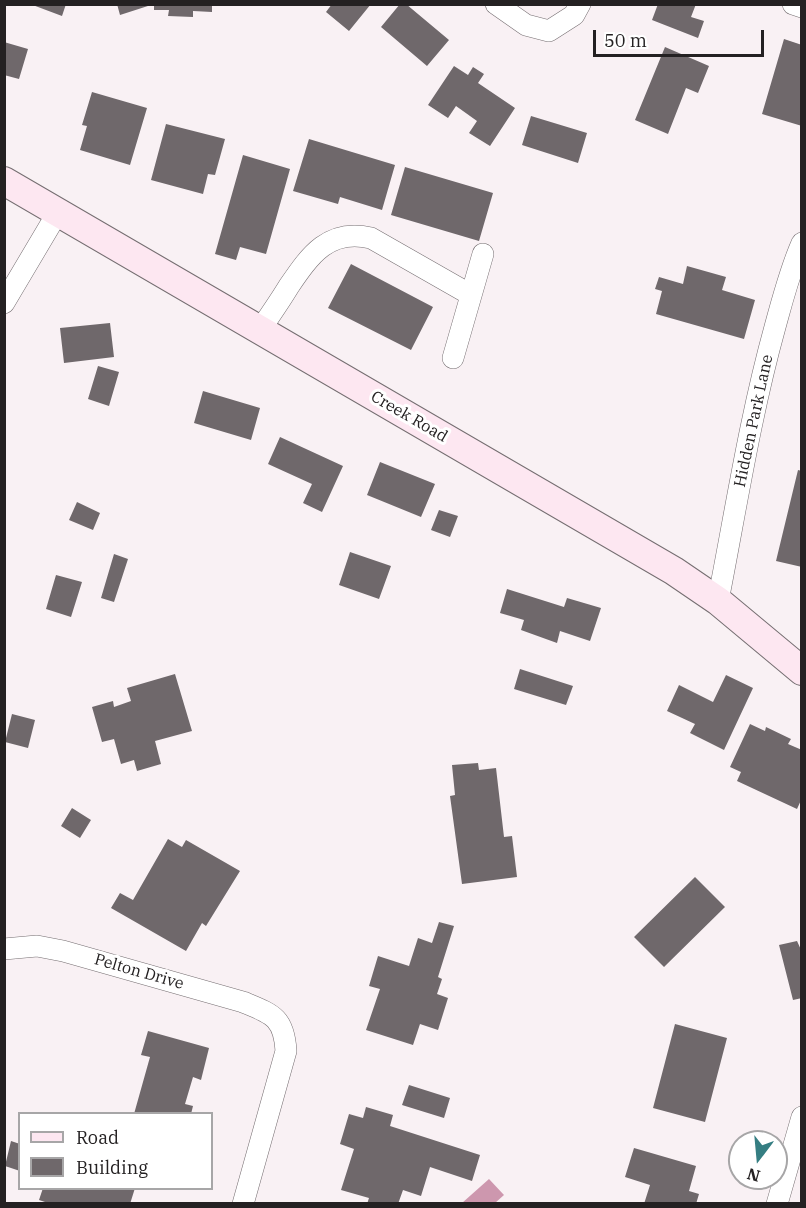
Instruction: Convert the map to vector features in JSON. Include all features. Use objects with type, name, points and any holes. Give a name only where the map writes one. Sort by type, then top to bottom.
[{"type":"street","points":[[496,4],[526,25],[549,31],[574,15],[580,4]]},
{"type":"street","points":[[793,4],[801,7]]},
{"type":"street","name":"Creek Road","points":[[4,181],[674,571],[718,601],[801,671]]},
{"type":"street","points":[[4,303],[58,212]]},
{"type":"street","points":[[260,330],[308,258],[319,248],[348,236],[359,235],[371,238],[471,295]]},
{"type":"street","name":"Hidden Park Lane","points":[[718,601],[762,374],[793,262],[801,243]]},
{"type":"street","points":[[453,358],[483,254]]},
{"type":"street","name":"Pelton Drive","points":[[4,949],[37,946],[63,951],[243,1002],[272,1014],[280,1023],[285,1036],[286,1051],[243,1203]]},
{"type":"street","points":[[777,1203],[801,1117]]},
{"type":"shaded area","points":[[489,1179],[504,1195],[495,1203],[462,1203]]},
{"type":"building","points":[[30,4],[66,4],[62,16]]},
{"type":"building","points":[[117,4],[151,4],[151,5],[120,15]]},
{"type":"building","points":[[154,4],[212,4],[212,12],[193,11],[193,17],[168,16],[169,10],[154,10]]},
{"type":"building","points":[[332,4],[371,4],[349,31],[326,12]]},
{"type":"building","points":[[400,4],[406,4],[449,40],[427,66],[381,27]]},
{"type":"building","points":[[658,4],[696,4],[691,17],[704,21],[698,38],[652,20]]},
{"type":"building","points":[[784,39],[802,45],[802,126],[762,114]]},
{"type":"building","points":[[4,42],[28,49],[19,79],[4,75]]},
{"type":"building","points":[[665,47],[709,66],[698,93],[686,88],[668,134],[635,120]]},
{"type":"building","points":[[454,66],[468,75],[473,67],[484,74],[478,83],[515,108],[490,146],[469,133],[477,121],[456,106],[448,118],[428,105]]},
{"type":"building","points":[[92,92],[147,108],[130,165],[80,150],[87,126],[82,125]]},
{"type":"building","points":[[531,116],[587,133],[578,163],[522,145]]},
{"type":"building","points":[[166,124],[225,139],[215,175],[208,174],[203,194],[151,180]]},
{"type":"building","points":[[309,139],[395,165],[382,210],[340,197],[338,204],[293,191]]},
{"type":"building","points":[[243,155],[290,169],[266,254],[240,247],[236,260],[215,254]]},
{"type":"building","points":[[405,167],[493,193],[479,241],[391,215]]},
{"type":"building","points":[[351,264],[433,307],[411,350],[328,308]]},
{"type":"building","points":[[687,266],[726,277],[722,290],[755,300],[744,339],[656,314],[662,291],[655,289],[659,277],[683,284]]},
{"type":"building","points":[[110,323],[114,357],[64,363],[60,328]]},
{"type":"building","points":[[98,366],[119,372],[109,406],[88,399]]},
{"type":"building","points":[[203,391],[260,408],[251,440],[194,423]]},
{"type":"building","points":[[280,437],[343,466],[322,512],[303,503],[312,484],[268,464]]},
{"type":"building","points":[[380,462],[435,484],[421,517],[367,495]]},
{"type":"building","points":[[798,470],[802,471],[802,567],[776,561]]},
{"type":"building","points":[[77,502],[100,513],[93,530],[69,520]]},
{"type":"building","points":[[439,510],[458,516],[450,537],[431,530]]},
{"type":"building","points":[[350,552],[391,566],[379,599],[339,585]]},
{"type":"building","points":[[114,554],[128,559],[114,602],[101,598]]},
{"type":"building","points":[[56,575],[82,582],[71,617],[46,609]]},
{"type":"building","points":[[507,589],[564,607],[567,598],[601,608],[590,641],[560,631],[557,643],[521,630],[524,620],[500,613]]},
{"type":"building","points":[[520,669],[573,686],[566,705],[514,689]]},
{"type":"building","points":[[175,674],[192,731],[155,741],[161,764],[137,771],[134,760],[121,764],[114,739],[102,742],[92,707],[113,701],[114,707],[131,701],[127,688]]},
{"type":"building","points":[[726,675],[753,688],[724,750],[690,733],[695,724],[667,711],[679,685],[713,702]]},
{"type":"building","points":[[12,714],[35,720],[28,748],[5,742]]},
{"type":"building","points":[[750,724],[765,731],[766,727],[791,739],[788,744],[802,750],[802,798],[797,809],[737,781],[741,772],[730,767]]},
{"type":"building","points":[[478,763],[479,770],[496,768],[504,837],[512,836],[517,877],[462,884],[450,796],[455,795],[452,765]]},
{"type":"building","points":[[72,808],[91,820],[80,838],[61,826]]},
{"type":"building","points":[[168,839],[182,847],[186,840],[240,871],[206,926],[202,923],[186,951],[111,908],[120,893],[133,900]]},
{"type":"building","points":[[695,877],[725,907],[664,967],[634,937]]},
{"type":"building","points":[[439,922],[454,926],[438,977],[442,979],[437,994],[448,998],[438,1030],[420,1024],[413,1045],[366,1030],[380,989],[369,986],[378,956],[409,966],[418,938],[432,943]]},
{"type":"building","points":[[797,941],[802,952],[802,998],[793,1000],[779,945]]},
{"type":"building","points":[[675,1024],[727,1038],[705,1122],[653,1108]]},
{"type":"building","points":[[148,1031],[209,1048],[201,1080],[193,1077],[185,1104],[193,1106],[192,1112],[135,1112],[150,1057],[141,1055]]},
{"type":"building","points":[[409,1085],[450,1098],[444,1118],[402,1105]]},
{"type":"building","points":[[366,1107],[393,1115],[390,1126],[480,1155],[472,1181],[430,1167],[421,1196],[403,1190],[398,1204],[367,1204],[369,1198],[341,1190],[354,1149],[340,1144],[349,1114],[363,1118]]},
{"type":"building","points":[[11,1141],[18,1143],[18,1170],[5,1166]]},
{"type":"building","points":[[634,1148],[696,1166],[689,1191],[699,1194],[696,1204],[644,1204],[650,1185],[625,1177]]},
{"type":"building","points":[[42,1190],[134,1190],[130,1204],[51,1204],[39,1200]]}]
